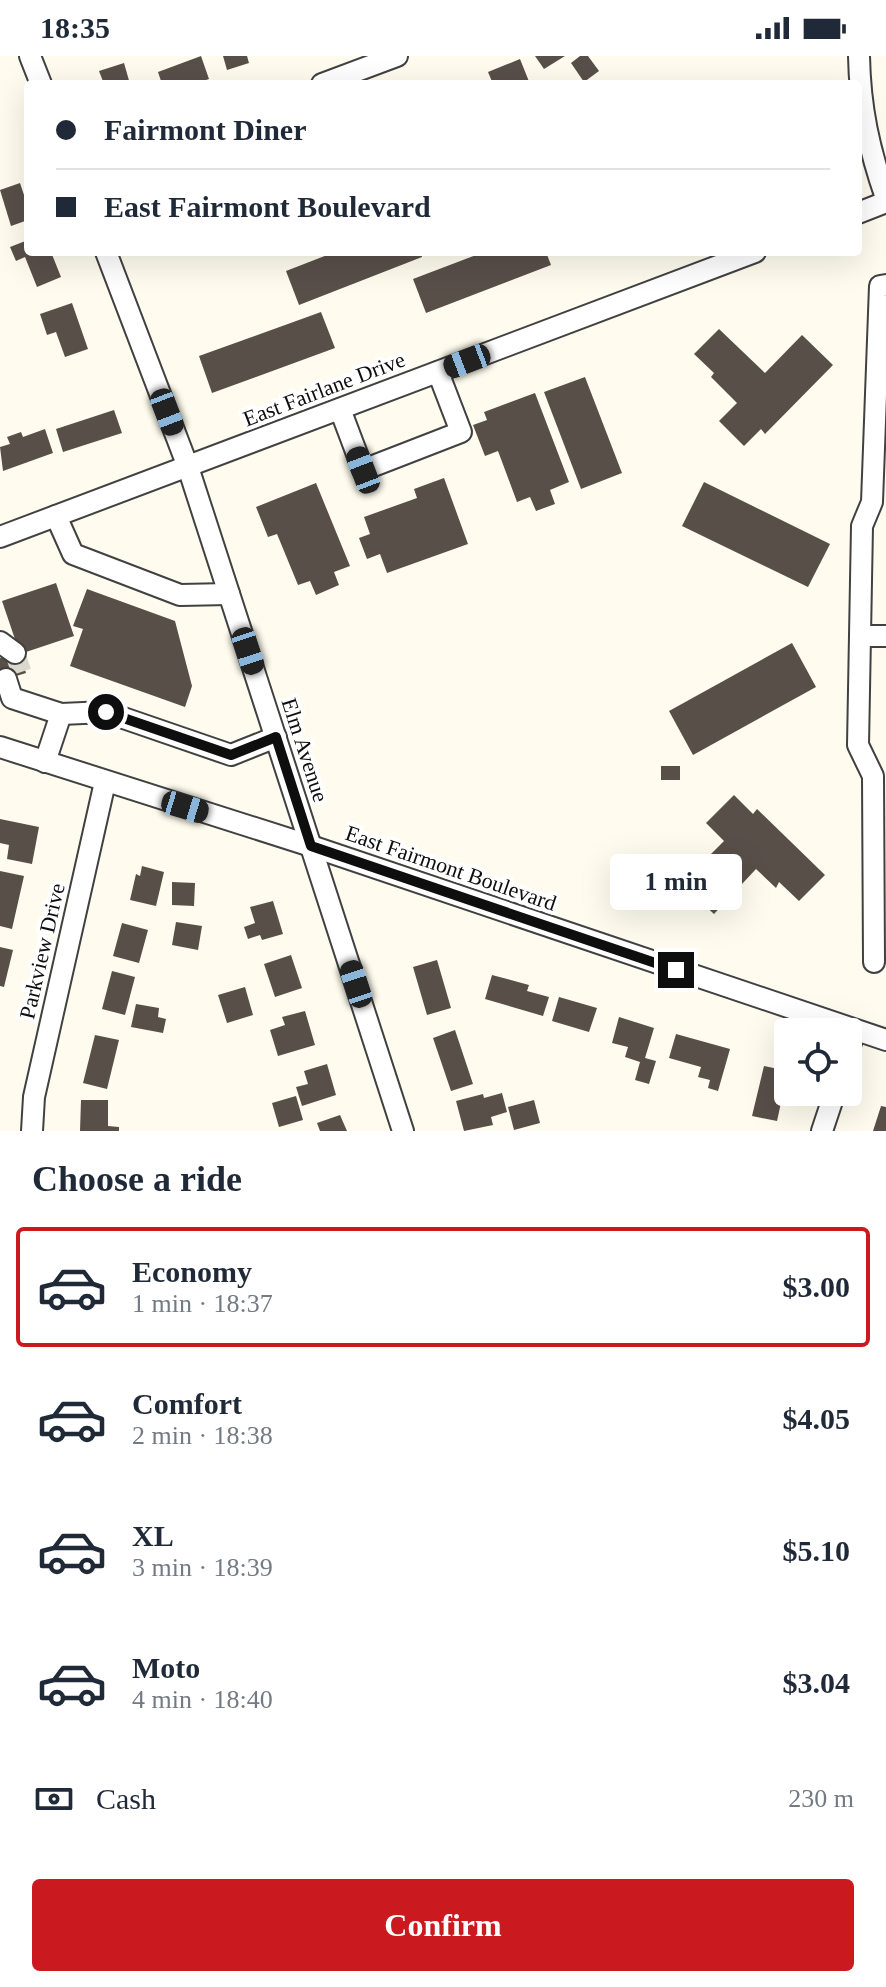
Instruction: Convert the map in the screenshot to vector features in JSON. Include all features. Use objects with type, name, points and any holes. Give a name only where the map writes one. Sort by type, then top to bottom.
[{"type":"street","points":[[30,56],[39,80]]},
{"type":"street","points":[[333,80],[397,56]]},
{"type":"street","points":[[859,56],[860,80]]},
{"type":"street","points":[[862,107],[865,133],[886,200],[862,211]]},
{"type":"street","name":"Elm Avenue","points":[[108,256],[188,467],[403,1131]]},
{"type":"street","name":"East Fairlane Drive","points":[[0,537],[744,256]]},
{"type":"street","points":[[874,962],[873,776],[858,745],[862,526],[872,502],[880,286],[886,285]]},
{"type":"street","points":[[340,409],[363,470],[461,432],[438,372]]},
{"type":"street","points":[[56,516],[73,554],[180,595],[229,594]]},
{"type":"street","points":[[860,636],[886,636]]},
{"type":"street","points":[[10,686],[61,714],[106,712],[231,755],[276,737]]},
{"type":"street","points":[[45,762],[61,714]]},
{"type":"street","name":"East Fairmont Boulevard","points":[[0,747],[311,846],[820,1018]]},
{"type":"street","name":"Parkview Drive","points":[[32,1131],[34,1097],[105,782]]},
{"type":"street","name":"East Fairmont Boulevard","points":[[862,1032],[886,1040]]},
{"type":"street","points":[[822,1131],[830,1106]]},
{"type":"building","points":[[201,56],[209,79],[161,80],[158,72]]},
{"type":"building","points":[[223,56],[247,56],[249,63],[227,70]]},
{"type":"building","points":[[535,56],[565,56],[544,69]]},
{"type":"building","points":[[580,56],[588,56],[599,71],[583,80],[571,63]]},
{"type":"building","points":[[520,59],[528,80],[491,80],[488,72]]},
{"type":"building","points":[[124,63],[129,80],[102,80],[99,71]]},
{"type":"building","points":[[20,183],[24,195],[24,221],[11,226],[0,190]]},
{"type":"building","points":[[24,242],[24,256],[53,256],[61,277],[37,287],[25,257],[16,261],[10,247]]},
{"type":"building","points":[[325,256],[422,257],[299,305],[286,271]]},
{"type":"building","points":[[473,256],[548,256],[551,265],[426,313],[413,279]]},
{"type":"building","points":[[72,303],[88,349],[65,357],[56,332],[47,335],[40,314]]},
{"type":"building","points":[[321,312],[335,348],[212,393],[199,356]]},
{"type":"building","points":[[719,329],[765,373],[802,335],[833,365],[765,434],[761,429],[744,446],[719,421],[737,403],[711,377],[714,373],[694,354]]},
{"type":"building","points":[[585,377],[622,473],[581,489],[544,392]]},
{"type":"building","points":[[535,393],[569,482],[550,490],[555,504],[536,511],[530,497],[517,502],[498,451],[485,456],[473,425],[487,420],[484,412]]},
{"type":"building","points":[[114,410],[122,433],[63,452],[56,429]]},
{"type":"building","points":[[45,429],[53,453],[3,471],[0,447],[10,444],[7,437],[21,432],[23,437]]},
{"type":"building","points":[[444,478],[468,544],[387,573],[380,554],[367,559],[359,538],[370,534],[364,517],[417,498],[414,489]]},
{"type":"building","points":[[704,482],[830,544],[808,587],[682,526]]},
{"type":"building","points":[[316,483],[350,566],[334,572],[339,585],[316,595],[310,581],[298,585],[277,534],[268,537],[256,507]]},
{"type":"building","points":[[56,583],[74,636],[20,654],[26,673],[0,681],[0,658],[19,651],[2,601]]},
{"type":"building","points":[[87,589],[175,621],[192,686],[185,707],[70,666],[83,629],[73,626]]},
{"type":"building","points":[[792,643],[816,687],[693,755],[669,711]]},
{"type":"building","points":[[661,766],[680,766],[680,780],[661,780]]},
{"type":"building","points":[[734,795],[753,814],[757,809],[825,875],[799,901],[779,882],[776,888],[756,869],[714,914],[688,890],[706,871],[700,865],[724,841],[706,823]]},
{"type":"building","points":[[0,819],[39,827],[32,864],[7,859],[9,845],[0,843]]},
{"type":"building","points":[[142,866],[164,872],[156,906],[130,900],[136,874],[140,876]]},
{"type":"building","points":[[0,871],[24,876],[12,929],[0,926]]},
{"type":"building","points":[[172,882],[195,883],[194,906],[172,905]]},
{"type":"building","points":[[273,901],[283,934],[262,940],[260,935],[248,939],[244,927],[255,923],[250,907]]},
{"type":"building","points":[[176,922],[202,926],[198,950],[172,945]]},
{"type":"building","points":[[122,923],[148,930],[139,963],[113,956]]},
{"type":"building","points":[[0,947],[13,950],[4,987],[0,986]]},
{"type":"building","points":[[291,955],[302,988],[275,997],[264,964]]},
{"type":"building","points":[[437,960],[451,1008],[427,1015],[413,967]]},
{"type":"building","points":[[112,971],[135,977],[125,1015],[102,1009]]},
{"type":"building","points":[[492,975],[529,985],[527,991],[549,997],[543,1016],[485,999]]},
{"type":"building","points":[[245,987],[253,1015],[227,1023],[218,995]]},
{"type":"building","points":[[559,997],[597,1008],[589,1032],[552,1021]]},
{"type":"building","points":[[136,1004],[159,1008],[158,1017],[166,1019],[163,1033],[131,1027]]},
{"type":"building","points":[[305,1011],[315,1045],[278,1056],[270,1030],[285,1025],[282,1017]]},
{"type":"building","points":[[619,1017],[654,1028],[645,1058],[656,1061],[649,1084],[635,1080],[640,1062],[625,1057],[628,1047],[612,1043]]},
{"type":"building","points":[[455,1030],[473,1084],[451,1091],[433,1038]]},
{"type":"building","points":[[676,1034],[730,1049],[718,1091],[708,1088],[710,1080],[698,1077],[701,1067],[669,1058]]},
{"type":"building","points":[[95,1035],[119,1040],[107,1089],[83,1083]]},
{"type":"building","points":[[327,1064],[336,1095],[302,1106],[296,1087],[308,1084],[304,1071]]},
{"type":"building","points":[[764,1066],[774,1068],[774,1106],[780,1106],[777,1121],[752,1116]]},
{"type":"building","points":[[502,1093],[507,1112],[491,1117],[493,1125],[464,1131],[456,1101]]},
{"type":"building","points":[[296,1096],[303,1120],[279,1127],[272,1103]]},
{"type":"building","points":[[81,1100],[108,1100],[108,1126],[119,1127],[119,1131],[80,1131]]},
{"type":"building","points":[[534,1100],[540,1123],[514,1130],[508,1107]]},
{"type":"building","points":[[881,1106],[886,1107],[886,1131],[873,1131]]},
{"type":"building","points":[[340,1115],[347,1131],[320,1131],[317,1123]]},
{"type":"tunnel","points":[[15,653],[22,674]]},
{"type":"route","points":[[106,712],[231,755],[276,737],[311,846],[676,970]]}]
